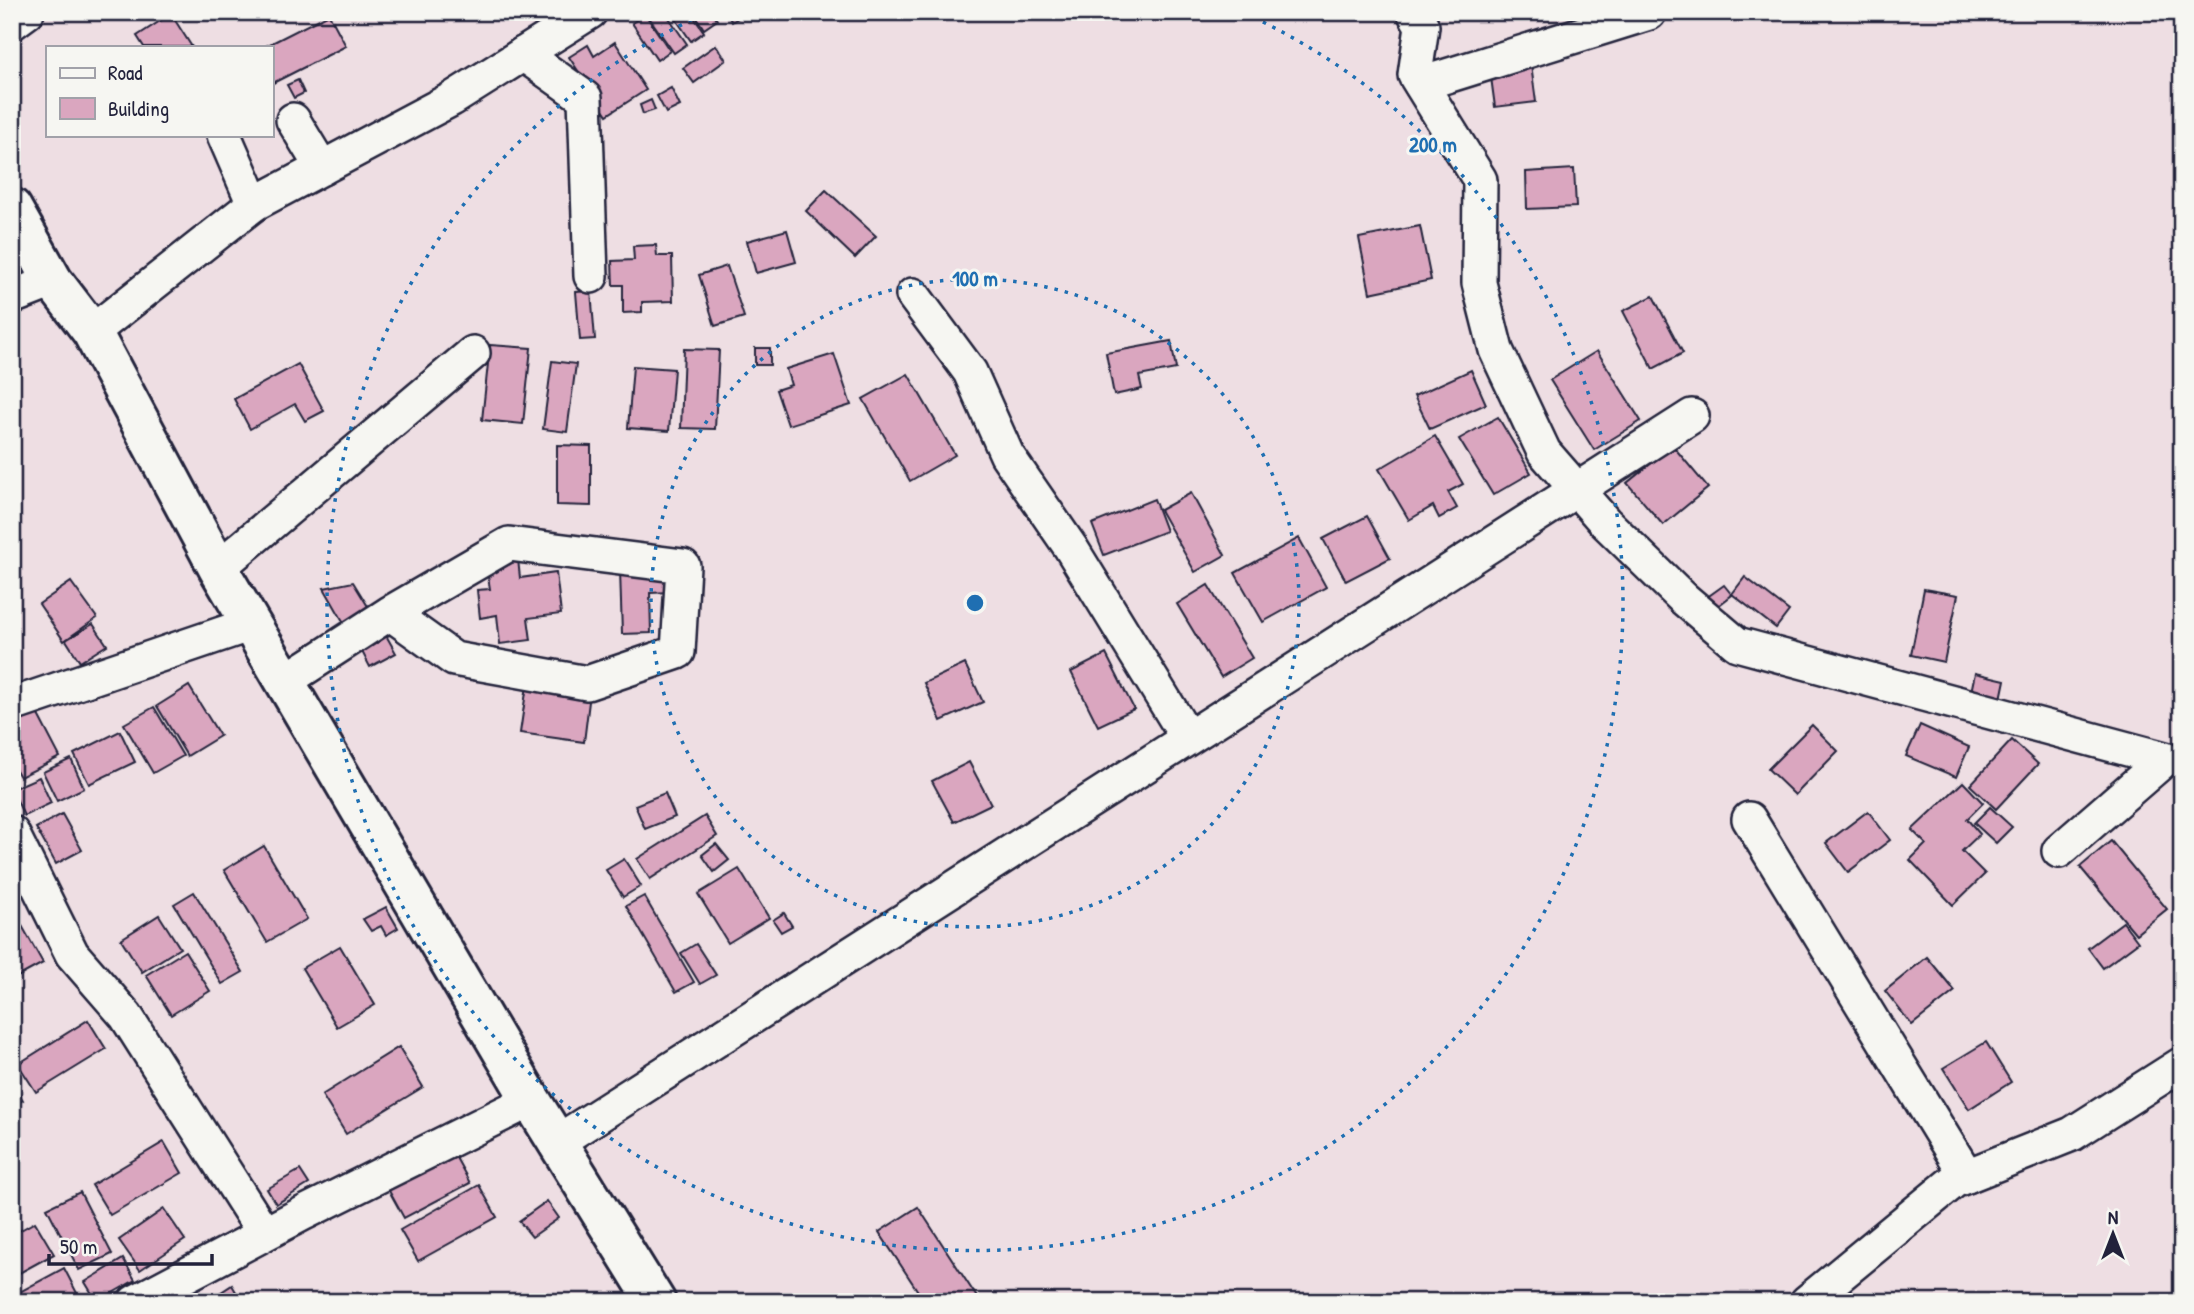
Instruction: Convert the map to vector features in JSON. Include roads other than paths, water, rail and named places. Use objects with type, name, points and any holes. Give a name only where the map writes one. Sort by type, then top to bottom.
[{"type":"main road","points":[[12,208],[52,281],[92,332],[218,568],[531,1100],[656,1302]]},
{"type":"street","points":[[12,23],[27,12]]},
{"type":"street","points":[[92,332],[254,204],[452,99],[590,12]]},
{"type":"street","points":[[1415,12],[1422,26],[1415,75],[1480,180],[1479,282],[1496,350],[1544,452],[1605,522],[1674,589],[1737,644],[2176,758]]},
{"type":"street","points":[[1421,84],[1649,13]]},
{"type":"street","points":[[523,54],[585,98],[591,276]]},
{"type":"street","points":[[293,120],[322,168]]},
{"type":"street","points":[[224,136],[254,204]]},
{"type":"street","points":[[12,297],[52,281]]},
{"type":"street","points":[[914,295],[970,372],[1007,454],[1071,548],[1187,737]]},
{"type":"street","points":[[218,568],[473,353]]},
{"type":"street","points":[[557,1142],[1692,416]]},
{"type":"street","points":[[285,681],[390,612],[509,544],[682,566],[678,652],[587,684],[454,659],[390,612]]},
{"type":"street","points":[[12,705],[251,624]]},
{"type":"street","points":[[2059,851],[2176,758]]},
{"type":"street","points":[[1749,819],[1967,1176]]},
{"type":"street","points":[[12,833],[72,954],[126,1016],[264,1233]]},
{"type":"street","points":[[1807,1302],[1954,1181],[2072,1134],[2182,1064]]},
{"type":"street","points":[[135,1302],[264,1233],[531,1100]]}]
